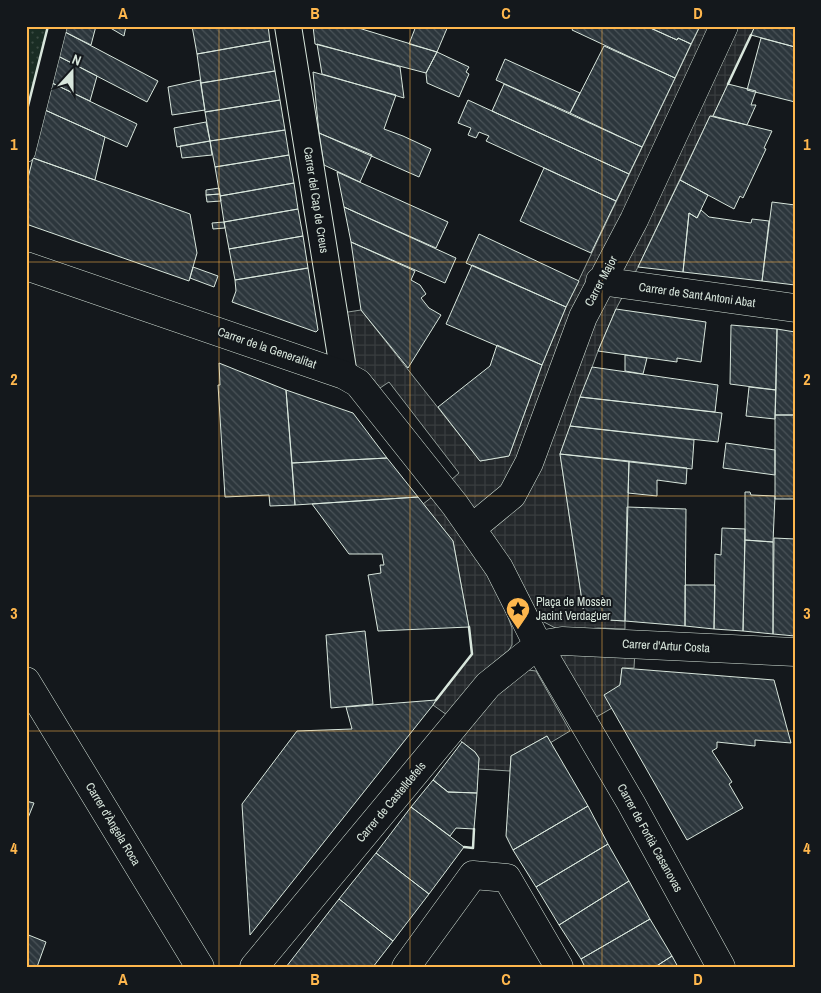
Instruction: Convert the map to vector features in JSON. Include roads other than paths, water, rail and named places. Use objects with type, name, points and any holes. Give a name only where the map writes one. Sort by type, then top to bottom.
[{"type":"street","name":"Carrer del Cap de Creus","points":[[288,26],[344,375]]},
{"type":"street","name":"Carrer Major","points":[[472,528],[512,495],[529,463],[582,316],[634,220],[724,26]]},
{"type":"street","name":"Carrer de la Generalitat","points":[[26,266],[344,375],[358,383],[456,505],[472,528]]},
{"type":"street","name":"Carrer de Sant Antoni Abat","points":[[600,281],[795,308]]},
{"type":"street","points":[[472,528],[499,568],[538,645]]},
{"type":"street","name":"Carrer d'Artur Costa","points":[[538,645],[562,641],[795,652]]},
{"type":"street","name":"Carrer de Fortià Casanovas","points":[[538,645],[722,967]]},
{"type":"street","name":"Carrer de Castelldefels","points":[[254,967],[488,685],[538,645]]},
{"type":"street","name":"Carrer d'Àngela Roca","points":[[26,681],[200,967]]},
{"type":"street","points":[[406,967],[473,875],[507,878],[559,967]]},
{"type":"lane","points":[[26,153],[58,26]]},
{"type":"place","name":"Plaça de Mossèn Jacint Verdaguer","points":[[518,630]]}]
